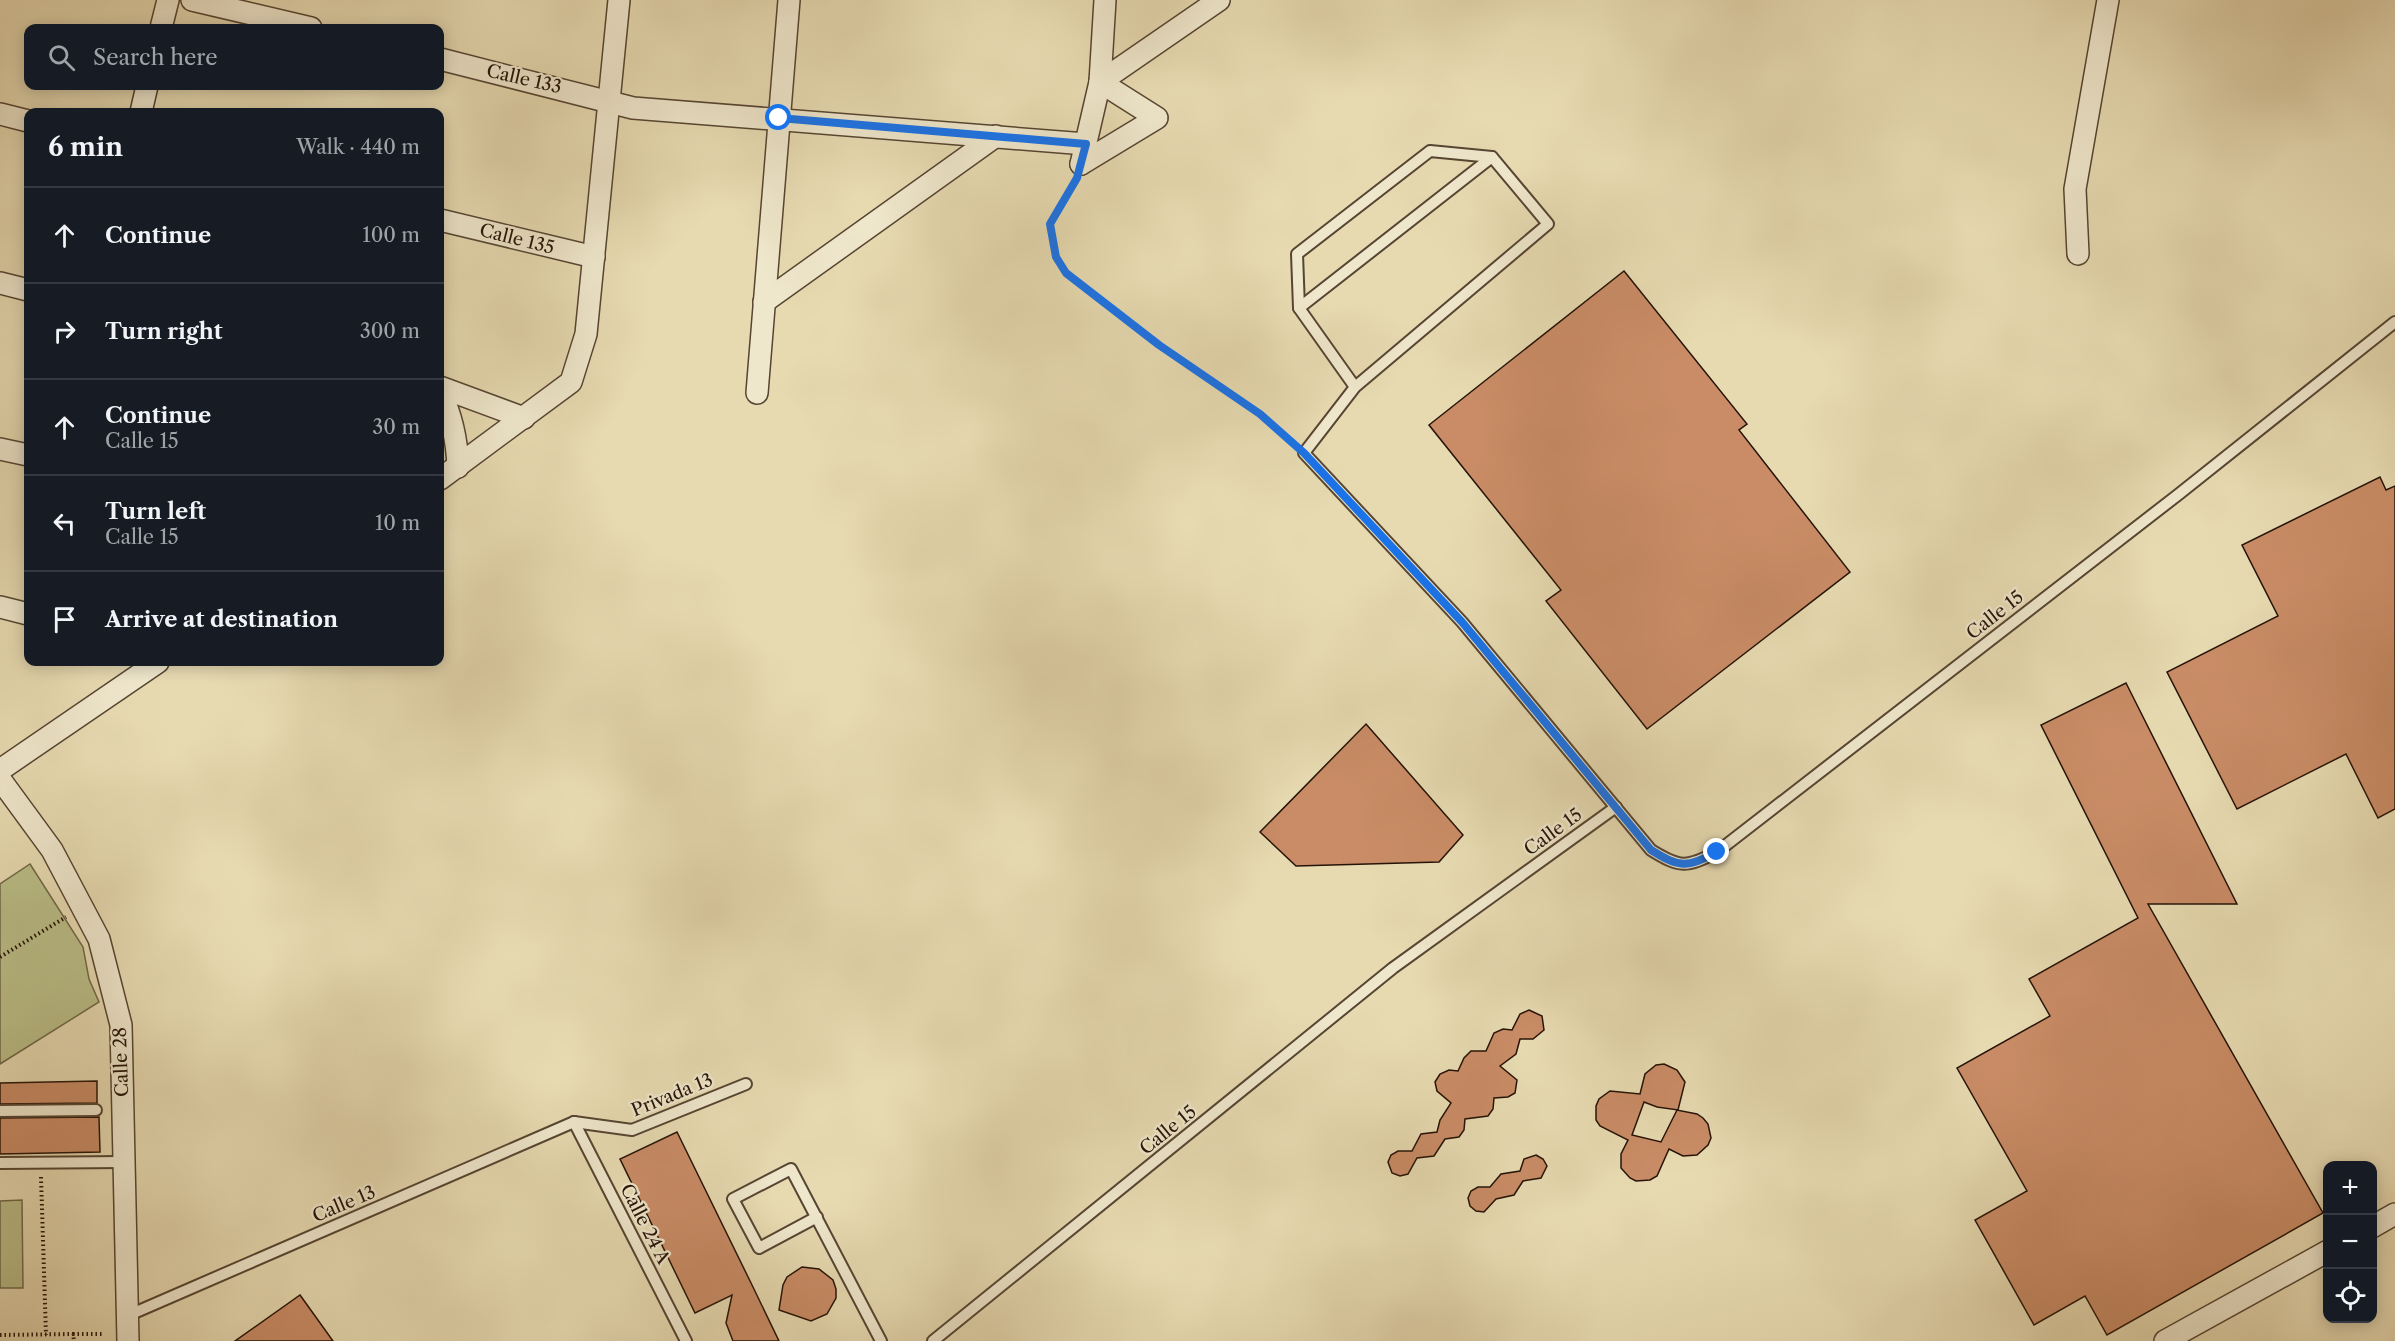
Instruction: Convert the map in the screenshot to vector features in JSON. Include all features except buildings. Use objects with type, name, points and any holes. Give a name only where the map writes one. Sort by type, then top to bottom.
[{"type":"street","points":[[162,24],[168,0]]},
{"type":"street","points":[[192,0],[294,24]]},
{"type":"street","points":[[444,476],[571,382],[586,334],[619,0]]},
{"type":"street","points":[[757,393],[789,0]]},
{"type":"street","points":[[1084,154],[1100,82],[1105,0]]},
{"type":"street","points":[[1100,82],[1219,0]]},
{"type":"street","points":[[2078,254],[2075,189],[2108,0]]},
{"type":"street","name":"Calle 133","points":[[444,60],[609,100],[633,108],[996,136],[1084,154]]},
{"type":"street","points":[[1084,154],[1157,118],[1100,82]]},
{"type":"street","points":[[142,108],[146,90]]},
{"type":"street","points":[[0,114],[24,120]]},
{"type":"street","points":[[764,302],[996,136]]},
{"type":"street","name":"Calle 135","points":[[444,221],[594,257]]},
{"type":"street","points":[[0,283],[24,289]]},
{"type":"street","points":[[444,390],[524,418]]},
{"type":"street","points":[[444,398],[457,439],[458,467]]},
{"type":"street","points":[[0,449],[24,454]]},
{"type":"street","points":[[0,607],[24,608]]},
{"type":"street","points":[[0,770],[152,666]]},
{"type":"street","name":"Calle 28","points":[[0,779],[52,850],[99,939],[122,1025],[128,1341]]},
{"type":"street","points":[[2377,1225],[2395,1214]]},
{"type":"street","points":[[2165,1341],[2323,1254]]},
{"type":"lane","points":[[1355,387],[1299,308],[1297,254],[1430,151],[1492,157],[1548,224],[1355,387],[1304,453],[1462,622],[1616,807]]},
{"type":"lane","points":[[1299,308],[1492,157]]},
{"type":"lane","name":"Calle 15","points":[[933,1341],[1393,968],[1616,807],[1651,850],[1674,864],[1694,864],[1717,852],[2179,494],[2395,322]]},
{"type":"lane","name":"Privada 13","points":[[574,1122],[632,1130],[746,1084]]},
{"type":"lane","points":[[0,1111],[96,1110]]},
{"type":"lane","name":"Calle 13","points":[[128,1316],[574,1122]]},
{"type":"lane","name":"Calle 24 A","points":[[574,1122],[686,1341]]},
{"type":"lane","points":[[0,1163],[124,1162]]},
{"type":"lane","points":[[817,1217],[759,1248],[734,1199],[791,1169],[817,1217],[881,1341]]},
{"type":"path","points":[[1084,154],[1069,196],[1050,224],[1056,257],[1066,273],[1159,345],[1260,414],[1304,453]]},
{"type":"path","points":[[0,957],[82,907]]},
{"type":"path","points":[[40,1163],[46,1335]]},
{"type":"path","points":[[73,1334],[74,1341]]},
{"type":"path","points":[[0,1335],[102,1334]]},
{"type":"green space","points":[[30,864],[83,947],[89,979],[99,1002],[0,1064],[0,884]]},
{"type":"green space","points":[[22,1200],[23,1288],[0,1288],[0,1201]]},
{"type":"route","points":[[779,118],[1086,144],[1077,178],[1069,196],[1050,224],[1056,257],[1066,273],[1159,345],[1260,414],[1304,453],[1462,622],[1651,850],[1674,864],[1694,864],[1717,852]]}]
